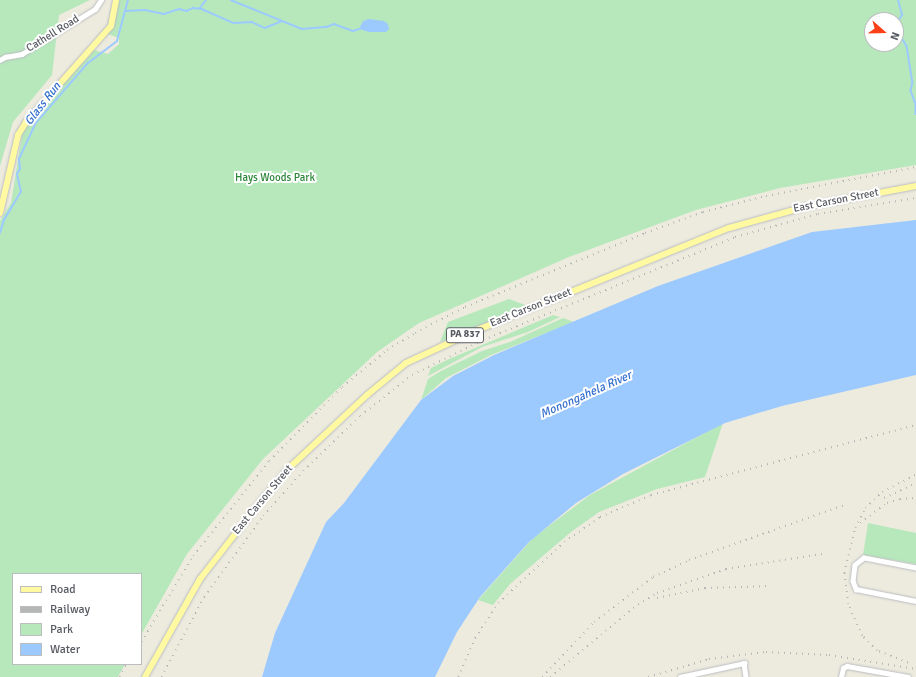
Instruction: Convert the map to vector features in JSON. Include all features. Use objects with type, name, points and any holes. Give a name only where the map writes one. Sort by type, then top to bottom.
[{"type":"main road","points":[[0,213],[18,135],[26,122],[111,26],[114,19],[116,0]]},
{"type":"main road","name":"East Carson Street","points":[[145,677],[200,579],[260,501],[289,468],[366,395],[406,363],[475,331],[729,228],[804,206],[916,186]]},
{"type":"street","name":"Cathell Road","points":[[0,60],[5,57],[22,54],[95,9],[101,0]]},
{"type":"street","points":[[916,568],[864,558],[855,565],[853,581],[856,589],[916,601]]},
{"type":"street","points":[[680,677],[744,663],[746,677]]},
{"type":"street","points":[[841,677],[844,667],[908,677]]},
{"type":"green space","points":[[0,0],[90,0],[59,15],[52,75],[13,122],[0,166]]},
{"type":"green space","name":"Hays Woods Park","points":[[114,0],[916,0],[916,165],[780,188],[696,210],[569,257],[419,323],[377,352],[263,459],[187,554],[142,633],[142,573],[12,573],[12,665],[124,665],[118,677],[0,677],[0,221],[11,203],[23,129],[94,50],[108,54],[119,44],[119,38],[105,33]]},
{"type":"green space","points":[[509,299],[528,306],[440,342],[448,322]]},
{"type":"green space","points":[[553,315],[560,317],[528,332],[482,347],[428,376],[431,368],[449,359]]},
{"type":"green space","points":[[563,318],[574,322],[491,355],[446,378],[421,400],[428,379],[441,371],[482,351],[510,342]]},
{"type":"green space","points":[[723,423],[705,477],[657,489],[599,512],[571,532],[510,584],[493,605],[478,600],[533,538],[590,495]]},
{"type":"green space","points":[[868,523],[916,533],[916,564],[863,555]]},
{"type":"water","points":[[369,19],[384,21],[388,24],[389,29],[386,32],[369,32],[359,29],[363,21]]},
{"type":"water","name":"Monongahela River","points":[[916,220],[916,375],[782,406],[725,423],[623,474],[576,503],[529,542],[480,597],[457,632],[435,677],[262,677],[275,633],[326,522],[344,503],[421,400],[453,376],[494,355],[658,286],[812,232]]},
{"type":"waterway","name":"Glass Run","points":[[0,233],[4,220],[21,192],[17,174],[20,169],[19,159],[35,124],[88,63],[117,41],[128,0]]},
{"type":"waterway","points":[[200,8],[206,0]]},
{"type":"waterway","points":[[231,0],[302,29],[327,27],[334,24],[353,31],[359,29]]},
{"type":"waterway","points":[[898,0],[901,12]]},
{"type":"waterway","points":[[126,11],[145,10],[164,14],[179,9],[187,11],[193,8],[202,9],[234,23],[252,22],[265,28],[282,21]]},
{"type":"waterway","points":[[904,41],[907,46],[913,82],[911,91],[916,104]]},
{"type":"waterway","points":[[916,105],[916,114]]},
{"type":"railway","points":[[142,640],[193,556],[269,461],[342,387],[387,350],[415,333],[465,307],[645,233],[703,212],[766,196],[916,167]]},
{"type":"railway","points":[[161,677],[204,597],[263,516],[303,471],[360,416],[412,375],[483,340],[735,237],[818,214],[916,198]]},
{"type":"railway","points":[[458,677],[475,638],[498,603],[564,542],[600,517],[651,495],[916,425]]},
{"type":"railway","points":[[908,663],[877,651],[862,636],[848,604],[844,573],[855,528],[865,508],[882,492],[916,475]]},
{"type":"railway","points":[[884,498],[916,483]]},
{"type":"railway","points":[[860,523],[887,503],[900,499],[916,498]]},
{"type":"railway","points":[[542,677],[594,622],[653,577],[689,560],[844,505]]},
{"type":"railway","points":[[550,677],[633,608],[657,593],[726,569],[822,554]]},
{"type":"railway","points":[[657,598],[705,588],[769,586]]},
{"type":"railway","points":[[648,677],[709,659],[766,652],[829,655],[916,669]]},
{"type":"railway","points":[[119,677],[125,665]]}]
